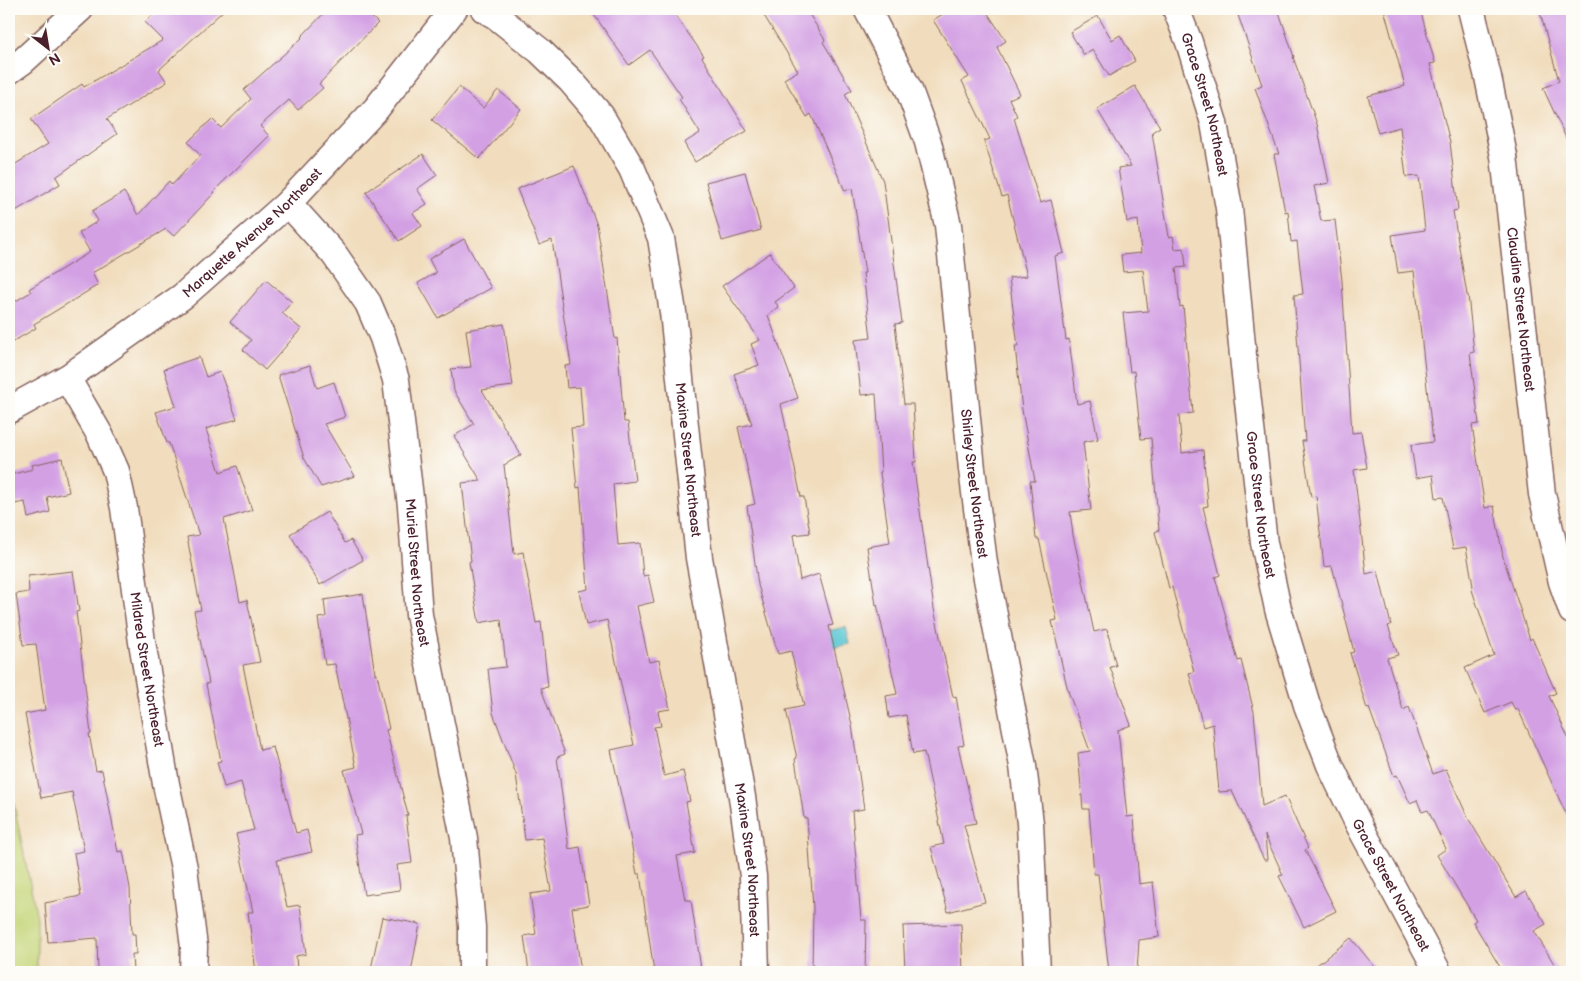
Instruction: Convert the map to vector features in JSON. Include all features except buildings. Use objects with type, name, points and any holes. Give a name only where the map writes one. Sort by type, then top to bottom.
[{"type":"street","points":[[9,71],[23,61],[80,9]]},
{"type":"street","name":"Marquette Avenue Northeast","points":[[9,410],[67,378],[183,296],[288,203],[376,109],[454,9]]},
{"type":"street","name":"Maxine Street Northeast","points":[[484,9],[496,16],[540,51],[571,81],[601,116],[632,169],[661,238],[673,312],[699,558],[742,797],[752,867],[756,972]]},
{"type":"street","name":"Shirley Street Northeast","points":[[867,9],[909,90],[928,142],[948,225],[972,469],[984,563],[1023,766],[1030,823],[1037,972]]},
{"type":"street","name":"Grace Street Northeast","points":[[1176,9],[1189,42],[1214,123],[1229,208],[1264,543],[1278,610],[1308,705],[1330,765],[1358,823],[1438,972]]},
{"type":"street","name":"Claudine Street Northeast","points":[[1471,9],[1504,156],[1542,494],[1562,582],[1572,610]]},
{"type":"street","name":"Muriel Street Northeast","points":[[288,203],[334,254],[368,303],[383,338],[396,380],[410,506],[419,616],[464,838],[472,927],[472,972]]},
{"type":"street","name":"Mildred Street Northeast","points":[[67,378],[100,435],[116,471],[124,508],[144,652],[166,784],[184,868],[194,946],[193,972]]},
{"type":"green space","points":[[9,780],[37,918],[37,972],[9,972]]},
{"type":"water","points":[[846,627],[850,644],[822,650],[818,633]]}]
